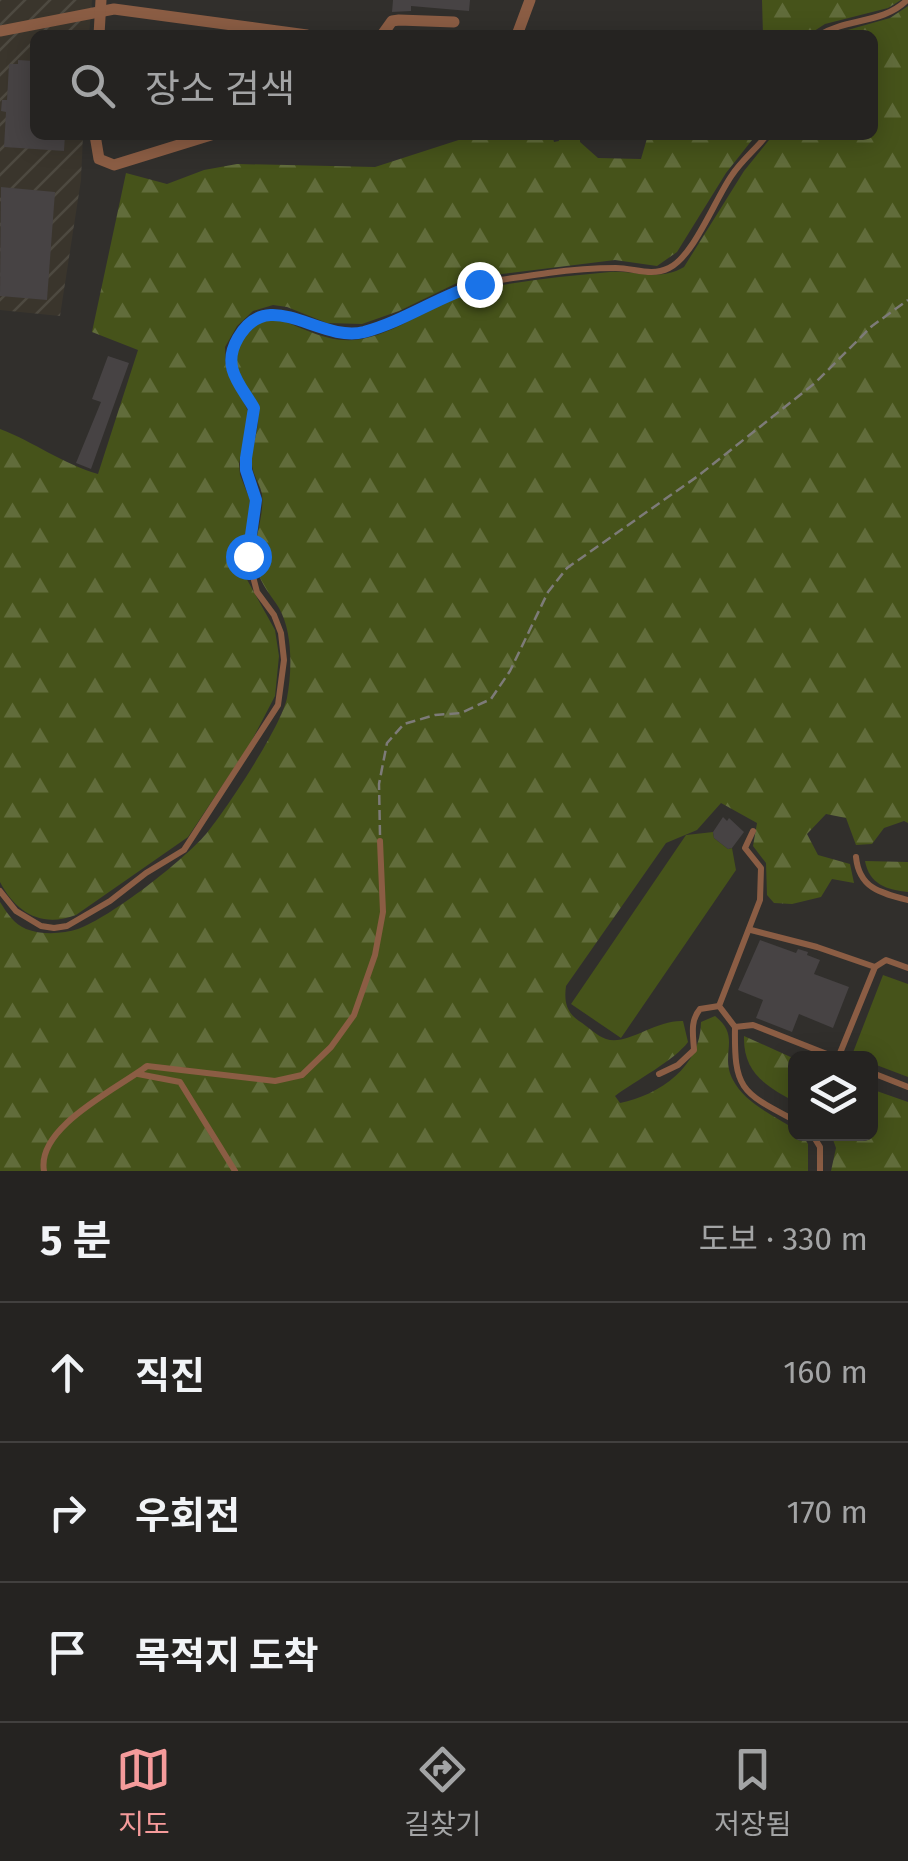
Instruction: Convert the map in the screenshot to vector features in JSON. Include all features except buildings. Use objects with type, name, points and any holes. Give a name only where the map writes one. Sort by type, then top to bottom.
[{"type":"street","points":[[519,30],[530,0]]},
{"type":"street","points":[[99,30],[101,5]]},
{"type":"street","points":[[0,31],[101,5],[269,30]]},
{"type":"street","points":[[386,30],[392,21],[399,20],[454,22]]},
{"type":"street","points":[[96,140],[98,158],[114,166],[195,140]]},
{"type":"lane","points":[[827,30],[889,13],[907,0]]},
{"type":"lane","points":[[0,892],[16,911],[41,926],[54,928],[67,926],[110,900],[184,850],[278,705],[284,660],[281,632],[274,614],[257,592],[248,556],[256,500],[246,458],[254,408],[236,382],[230,363],[234,346],[247,326],[265,314],[278,314],[321,330],[352,334],[402,319],[457,290],[479,284],[610,268],[662,271],[682,259],[731,176],[763,140]]},
{"type":"lane","points":[[719,1006],[760,900],[761,868],[745,848],[753,831]]},
{"type":"lane","points":[[44,1171],[48,1142],[123,1080],[146,1066],[275,1081],[302,1075],[354,1015],[376,955],[383,912],[380,841]]},
{"type":"lane","points":[[856,857],[858,872],[870,887],[908,900]]},
{"type":"lane","points":[[751,930],[875,967]]},
{"type":"lane","points":[[841,1051],[875,967],[886,960],[908,968]]},
{"type":"lane","points":[[719,1006],[735,1027],[736,1076],[749,1093],[788,1116]]},
{"type":"lane","points":[[659,1074],[678,1065],[694,1050],[692,1028],[700,1009],[719,1006]]},
{"type":"lane","points":[[735,1027],[752,1025],[820,1051]]},
{"type":"lane","points":[[136,1074],[180,1082],[236,1171]]},
{"type":"lane","points":[[878,1075],[908,1087]]},
{"type":"lane","points":[[817,1141],[820,1171]]},
{"type":"path","points":[[380,841],[379,784],[387,743],[404,724],[461,712],[491,699],[510,670],[548,592],[567,568],[698,476],[814,383],[872,326],[908,300]]},
{"type":"shaded area","points":[[0,0],[92,0],[89,30],[30,30],[30,140],[83,140],[81,180],[60,316],[0,310]]},
{"type":"green space","points":[[762,0],[901,0],[888,8],[825,24],[816,30],[763,30]]},
{"type":"green space","points":[[908,6],[908,823],[884,828],[872,844],[856,845],[846,818],[826,814],[807,834],[818,855],[850,864],[854,883],[832,879],[821,897],[792,904],[774,903],[767,895],[766,863],[753,846],[757,823],[721,803],[697,830],[666,843],[565,991],[571,1014],[606,1039],[623,1039],[662,1024],[683,1021],[688,1042],[615,1096],[620,1103],[650,1093],[676,1076],[694,1052],[701,1022],[715,1016],[727,1031],[733,1080],[752,1102],[788,1125],[788,1141],[806,1141],[808,1171],[0,1171],[0,902],[22,927],[52,933],[78,929],[127,901],[206,834],[264,747],[287,698],[287,629],[255,560],[262,503],[252,465],[258,413],[236,367],[236,350],[242,338],[256,325],[275,318],[328,338],[362,339],[482,289],[610,272],[666,274],[684,267],[744,171],[769,140],[878,140],[878,30],[848,30],[890,18]]},
{"type":"green space","points":[[459,140],[580,140],[598,158],[641,159],[647,140],[752,140],[726,173],[677,252],[657,266],[615,260],[478,277],[362,324],[327,323],[273,305],[253,311],[237,326],[225,347],[226,368],[249,413],[239,464],[250,500],[245,576],[275,630],[279,656],[275,696],[250,744],[188,837],[76,915],[52,920],[31,915],[14,902],[0,882],[0,429],[98,474],[138,350],[92,332],[126,173],[167,184],[204,170],[237,164],[375,167]]},
{"type":"green space","points":[[713,832],[714,838],[732,848],[736,870],[621,1038],[571,1004],[686,835]]},
{"type":"green space","points":[[865,861],[908,862],[908,892],[880,884],[870,875]]},
{"type":"green space","points":[[883,975],[908,984],[908,1077],[878,1066],[878,1051],[854,1051]]},
{"type":"green space","points":[[744,1036],[788,1056],[788,1098],[758,1077],[745,1049]]},
{"type":"green space","points":[[878,1091],[908,1102],[908,1171],[831,1171],[836,1148],[834,1141],[878,1141]]},
{"type":"route","points":[[248,556],[256,500],[246,458],[254,408],[232,374],[230,363],[240,333],[265,314],[287,316],[341,335],[363,332],[479,284]]}]
